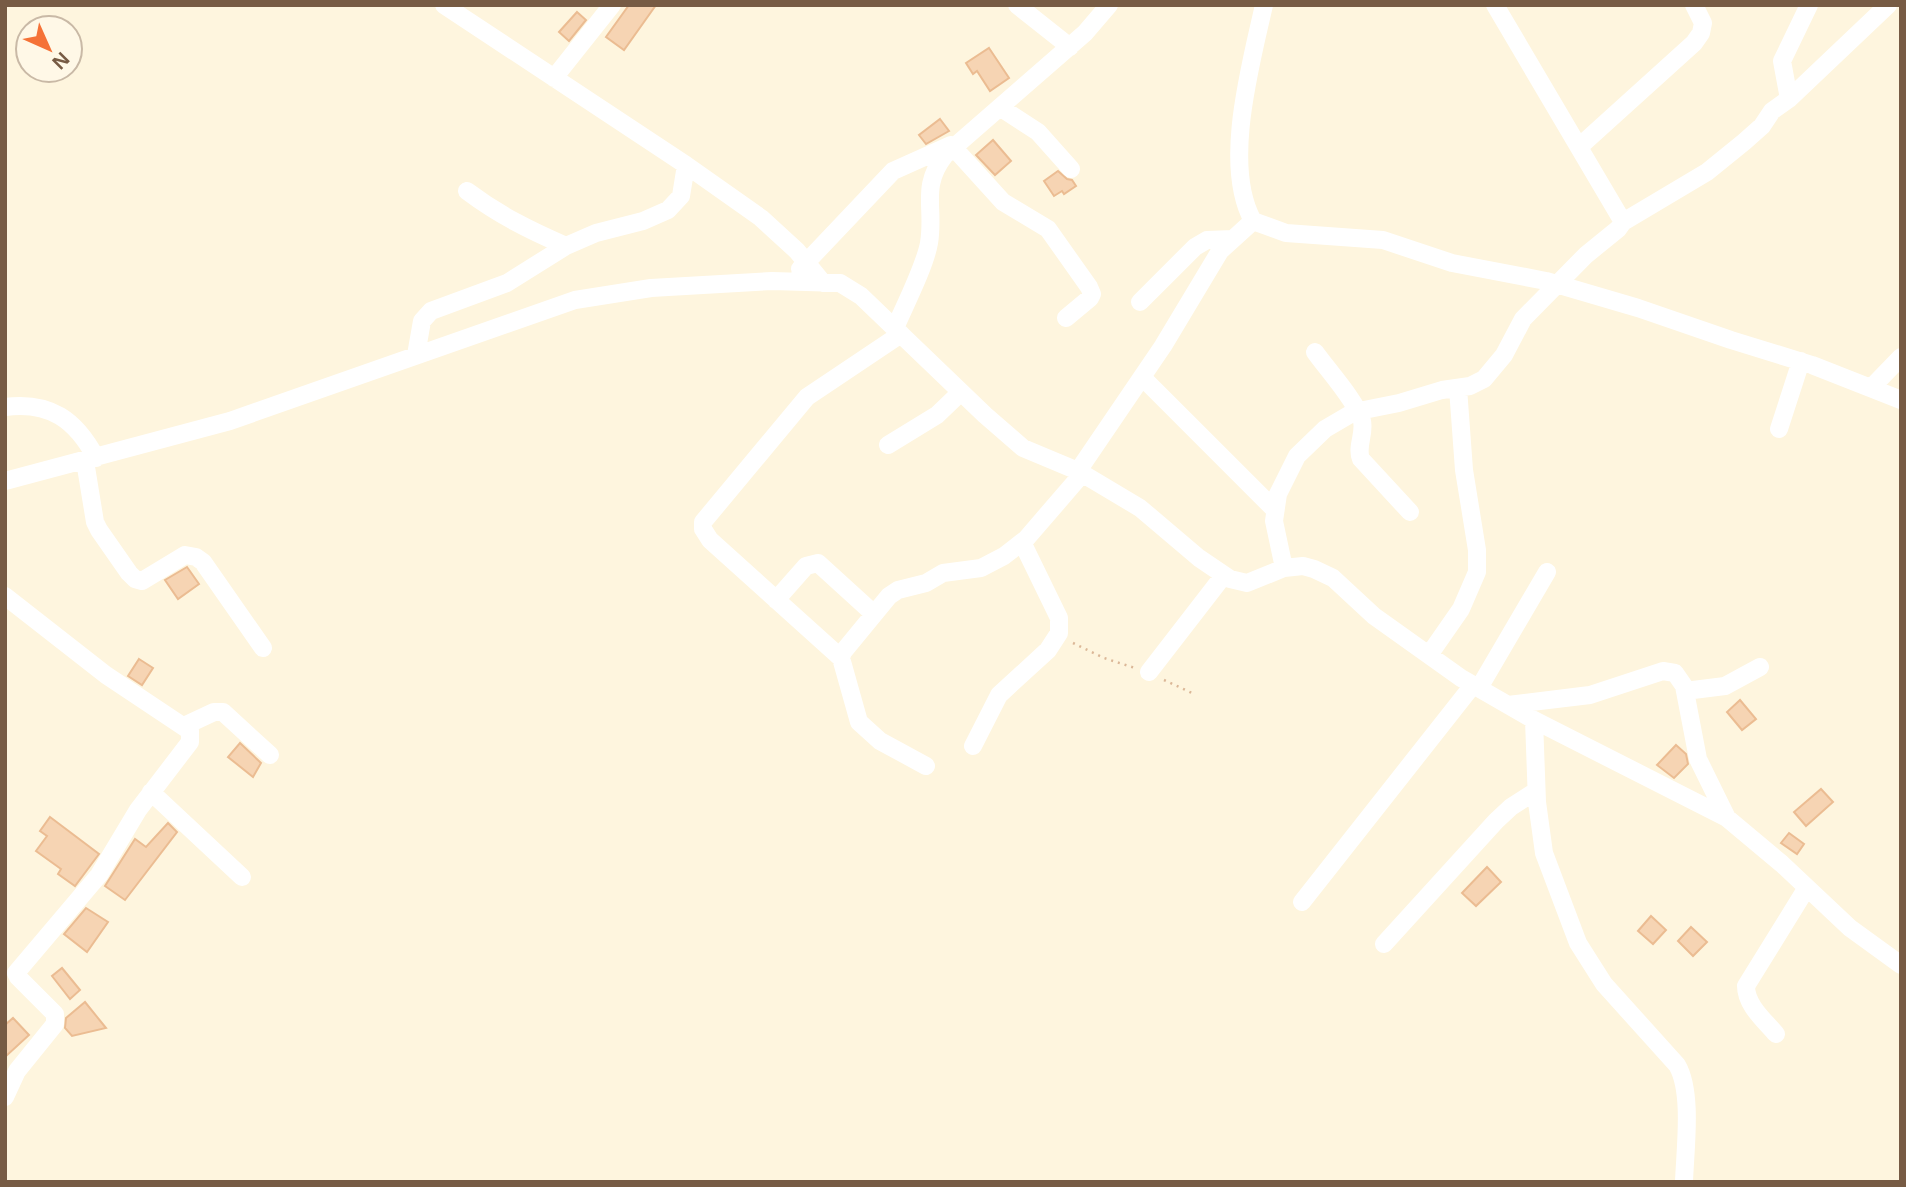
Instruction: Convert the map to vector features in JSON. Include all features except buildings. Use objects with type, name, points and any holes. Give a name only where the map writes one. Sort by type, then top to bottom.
[{"type":"street","points":[[443,5],[687,165],[761,218],[797,251],[823,283]]},
{"type":"street","points":[[554,78],[612,5]]},
{"type":"street","points":[[1017,5],[1070,47]]},
{"type":"street","points":[[926,766],[880,741],[859,722],[841,658],[710,540],[703,529],[703,522],[807,397],[898,331],[929,245],[930,181],[934,170],[959,144],[1070,47],[1109,5]]},
{"type":"street","points":[[1264,5],[1238,142],[1244,204],[1253,221],[1286,233],[1383,240],[1452,262],[1558,285],[1801,361],[1901,400]]},
{"type":"street","points":[[1495,5],[1623,222]]},
{"type":"street","points":[[1579,147],[1694,43],[1703,23],[1694,5]]},
{"type":"street","points":[[1788,99],[1782,61],[1809,5]]},
{"type":"street","points":[[1284,568],[1274,521],[1278,494],[1297,456],[1325,429],[1358,411],[1470,386],[1484,379],[1504,355],[1523,319],[1586,255],[1623,222],[1707,172],[1744,142],[1762,126],[1772,111],[1888,5]]},
{"type":"street","points":[[1001,108],[1038,132],[1071,169]]},
{"type":"street","points":[[787,282],[893,171],[959,144]]},
{"type":"street","points":[[959,144],[1003,202],[1048,229],[1089,287],[1092,294],[1090,299],[1066,318]]},
{"type":"street","points":[[416,355],[422,321],[431,311],[507,283],[566,246],[596,233],[643,221],[668,210],[681,196],[687,165]]},
{"type":"street","points":[[467,191],[519,226],[566,246]]},
{"type":"street","points":[[841,658],[874,614],[898,590],[926,583],[943,573],[981,568],[1004,556],[1022,542],[1080,472],[1163,346],[1220,251],[1253,221]]},
{"type":"street","points":[[1140,302],[1195,247],[1207,240],[1233,239]]},
{"type":"street","points":[[5,481],[230,421],[575,300],[651,288],[787,282],[840,283],[861,296],[1023,448],[1080,472],[1140,508],[1199,558],[1230,579],[1247,583],[1284,568],[1303,566],[1333,578],[1374,616],[1476,687],[1534,720],[1727,818],[1782,864],[1850,928],[1901,965]]},
{"type":"street","points":[[1315,352],[1358,411],[1363,428],[1359,454],[1410,512]]},
{"type":"street","points":[[1871,388],[1901,357]]},
{"type":"street","points":[[1779,429],[1801,361]]},
{"type":"street","points":[[1142,377],[1275,510]]},
{"type":"street","points":[[1429,655],[1461,609],[1477,572],[1477,550],[1464,470],[1458,388]]},
{"type":"street","points":[[888,445],[937,415],[961,392]]},
{"type":"street","points":[[5,407],[18,405],[43,410],[64,417],[80,431],[90,460],[95,522],[103,538],[135,579],[142,581],[185,555],[196,556],[203,562],[262,648]]},
{"type":"street","points":[[972,747],[999,695],[1048,650],[1058,636],[1059,618],[1022,542]]},
{"type":"street","points":[[776,600],[806,566],[818,563],[874,614]]},
{"type":"street","points":[[1302,902],[1476,687],[1547,572]]},
{"type":"street","points":[[1149,672],[1224,575]]},
{"type":"street","points":[[5,596],[106,675],[190,731],[190,743],[132,819],[99,875],[16,973],[11,975],[55,1014],[56,1019],[55,1024],[17,1071],[5,1097]]},
{"type":"street","points":[[1685,691],[1725,685],[1759,667]]},
{"type":"street","points":[[1508,705],[1590,695],[1663,671],[1675,673],[1685,691],[1698,759],[1727,818]]},
{"type":"street","points":[[184,726],[214,712],[223,712],[270,755]]},
{"type":"street","points":[[1534,720],[1536,790],[1544,853],[1578,943],[1605,984],[1683,1075],[1686,1092],[1684,1182]]},
{"type":"street","points":[[1384,944],[1496,821],[1536,790]]},
{"type":"street","points":[[151,792],[242,877]]},
{"type":"street","points":[[1776,1034],[1750,1003],[1746,986],[1806,889]]},
{"type":"path","points":[[1058,636],[1104,658],[1149,672],[1192,693]]}]
